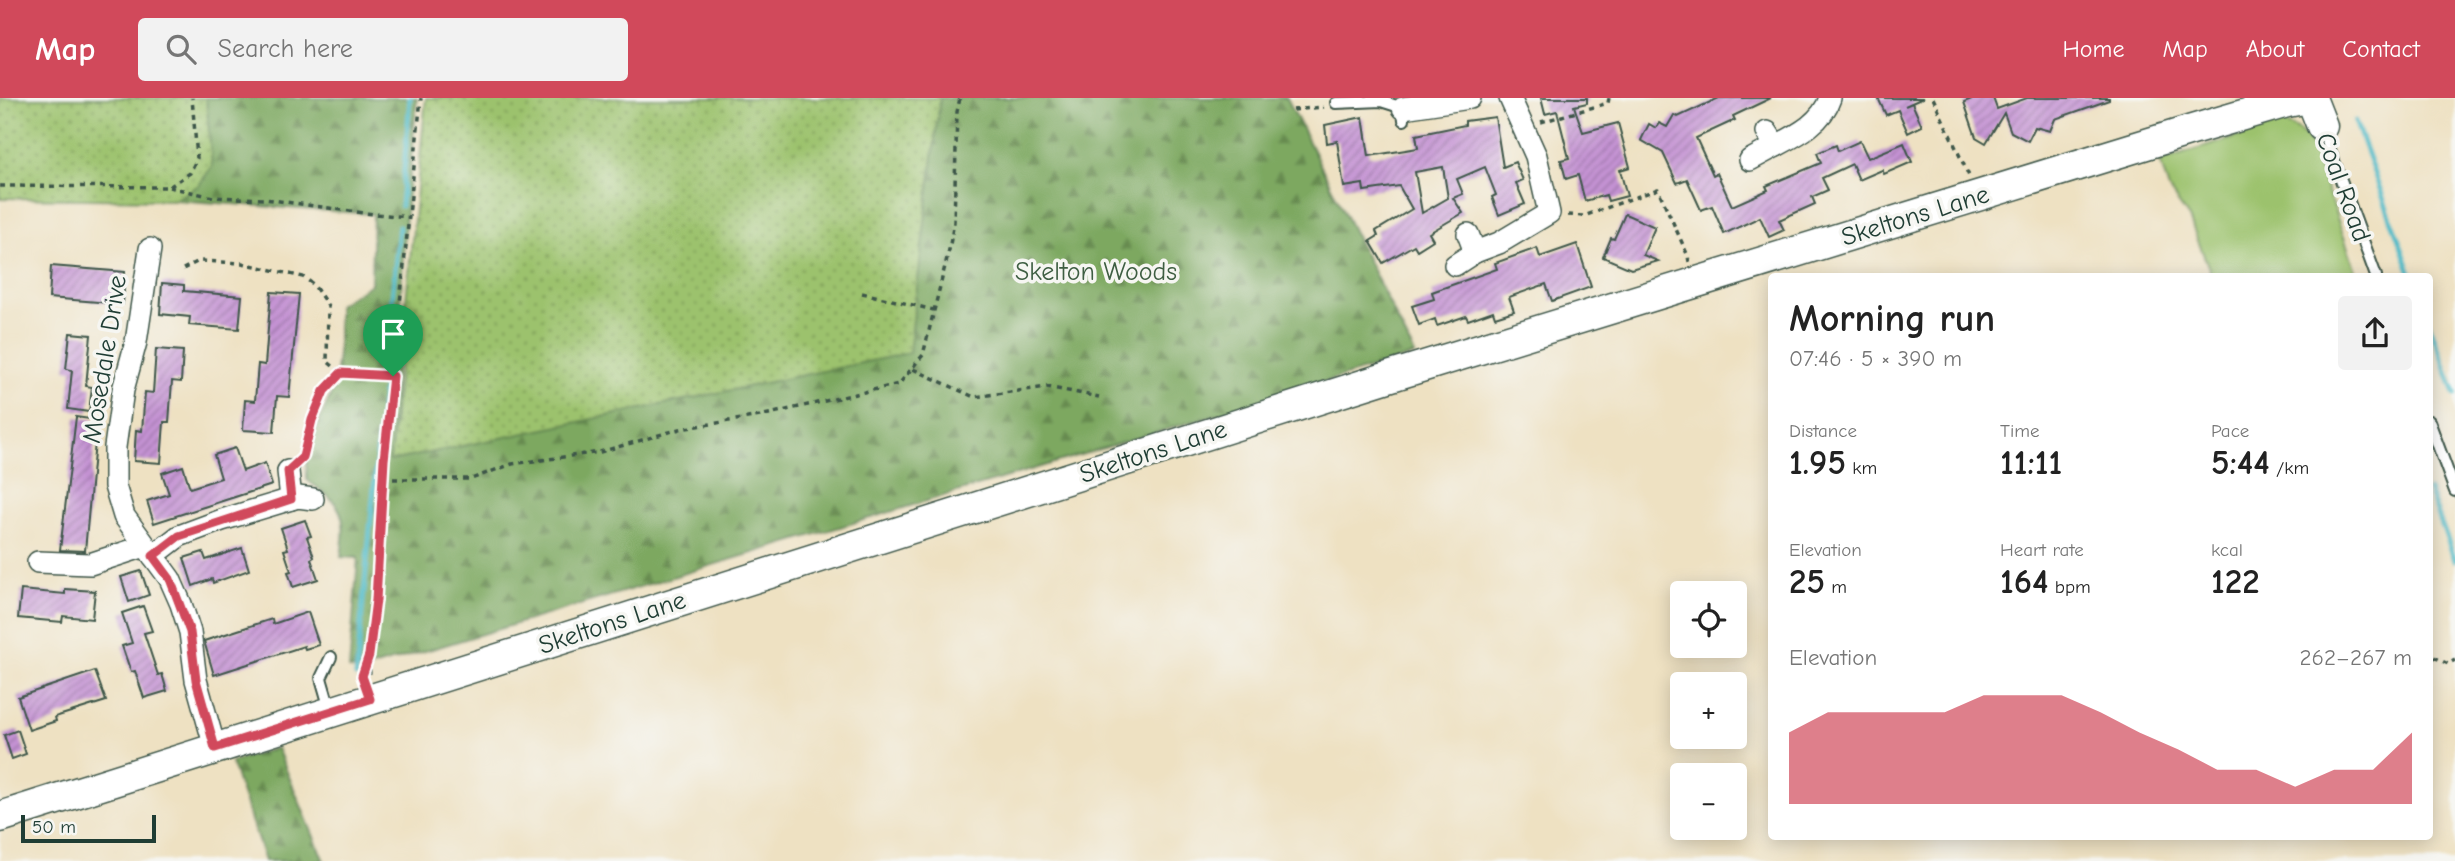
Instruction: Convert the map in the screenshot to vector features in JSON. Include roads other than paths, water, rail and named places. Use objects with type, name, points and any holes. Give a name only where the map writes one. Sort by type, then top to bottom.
[{"type":"street","points":[[1404,114],[1470,98]]},
{"type":"street","points":[[1455,265],[1471,243],[1499,243],[1549,212],[1536,156],[1525,126],[1510,98]]},
{"type":"street","points":[[1750,160],[1772,139],[1810,126],[1830,98]]},
{"type":"street","name":"Coal Road","points":[[2310,98],[2322,126]]},
{"type":"street","name":"Skeltons Lane","points":[[0,817],[1399,374],[2192,130],[2287,102],[2310,98]]},
{"type":"street","name":"Mosedale Drive","points":[[150,249],[135,342],[122,390],[115,447],[115,486],[124,516],[170,579],[190,632],[196,680],[215,748]]},
{"type":"street","points":[[288,471],[291,499]]},
{"type":"street","points":[[38,562],[90,564],[149,551],[179,536],[291,499],[313,499]]},
{"type":"lane","points":[[1336,103],[1381,101],[1404,114]]},
{"type":"lane","name":"Coal Road","points":[[2322,126],[2375,273]]},
{"type":"lane","points":[[2433,432],[2455,491]]},
{"type":"lane","points":[[331,657],[321,678],[331,712]]},
{"type":"waterway","points":[[401,206],[410,98]]},
{"type":"waterway","points":[[2355,121],[2411,273]]},
{"type":"waterway","points":[[356,676],[399,226]]},
{"type":"waterway","points":[[2433,334],[2455,394]]},
{"type":"waterway","points":[[2433,502],[2455,560]]},
{"type":"park label","name":"Skelton Woods","points":[[1096,271]]}]
